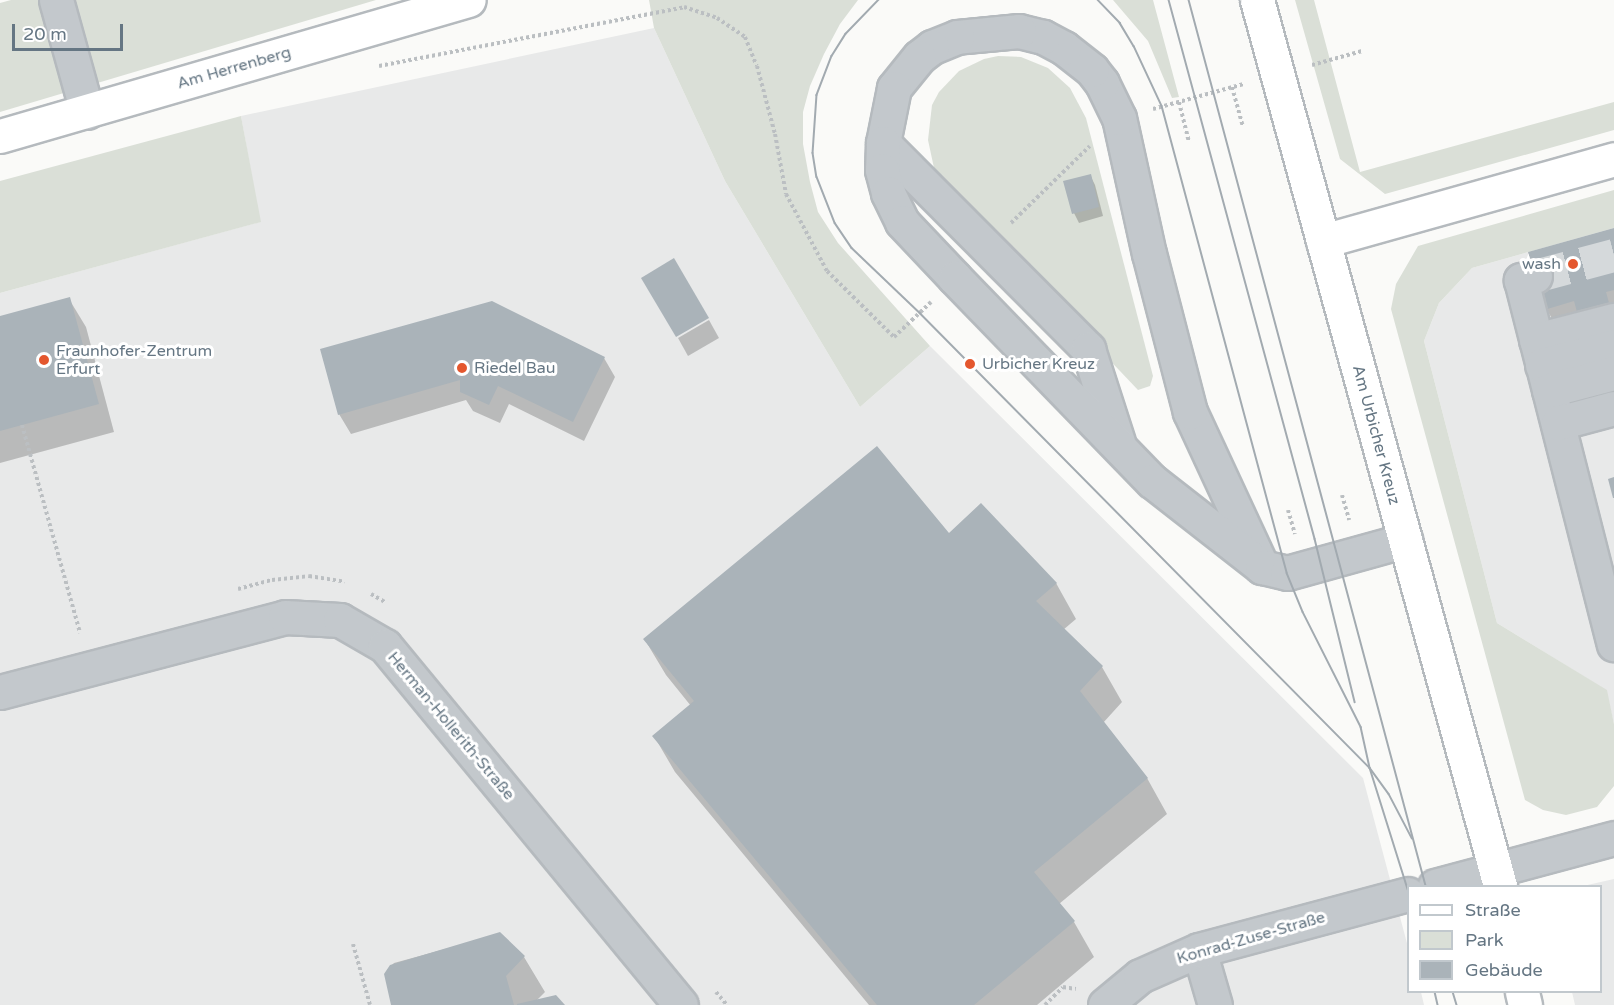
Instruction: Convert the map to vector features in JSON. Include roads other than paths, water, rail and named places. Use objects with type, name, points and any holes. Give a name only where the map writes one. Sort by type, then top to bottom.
[{"type":"main road","name":"Am Herrenberg","points":[[0,136],[469,0]]},
{"type":"main road","name":"Am Urbicher Kreuz","points":[[1257,0],[1498,878]]},
{"type":"main road","points":[[1323,241],[1614,159]]},
{"type":"street","points":[[56,0],[87,112]]},
{"type":"street","points":[[1262,567],[1190,412],[1149,254],[1119,118],[1102,83],[1092,70],[1064,48],[1042,37],[1019,30],[982,32],[957,37],[932,47],[909,69],[894,88],[883,143],[882,170],[888,193],[902,222],[1152,482],[1262,567],[1287,573],[1406,540]]},
{"type":"street","points":[[883,143],[1088,349],[1121,449]]},
{"type":"street","points":[[1535,276],[1521,280],[1542,365],[1609,607]]},
{"type":"street","points":[[1542,365],[1614,320]]},
{"type":"street","points":[[1542,365],[1614,346]]},
{"type":"street","points":[[1542,365],[1614,374]]},
{"type":"street","points":[[1558,423],[1614,408]]},
{"type":"street","name":"Herman-Hollerith-Straße","points":[[0,692],[285,617],[340,620],[385,646],[681,1005]]},
{"type":"street","points":[[1443,885],[1498,878],[1614,838]]},
{"type":"street","name":"Konrad-Zuse-Straße","points":[[1105,1005],[1140,976],[1199,950],[1407,894]]},
{"type":"street","points":[[1199,950],[1215,1005]]},
{"type":"tunnel","points":[[1535,276],[1614,255]]},
{"type":"tram line","points":[[879,0],[846,34],[832,56],[817,95],[813,153],[817,177],[835,223],[852,248],[920,313],[1370,768],[1389,794],[1412,838]]},
{"type":"tram line","points":[[1098,0],[1120,23],[1134,46],[1162,106],[1287,573],[1303,612],[1361,727],[1370,768],[1407,886]]},
{"type":"tram line","points":[[1169,0],[1315,539],[1355,702]]},
{"type":"tram line","points":[[1189,0],[1426,885]]},
{"type":"tram line","points":[[1435,993],[1438,1005]]},
{"type":"tram line","points":[[1453,993],[1457,1005]]},
{"type":"place","name":"wash","points":[[1573,264]]},
{"type":"place","name":"Fraunhofer-Zentrum Erfurt","points":[[44,360]]},
{"type":"place","name":"Urbicher Kreuz","points":[[970,364]]},
{"type":"place","name":"Riedel Bau","points":[[462,368]]}]
